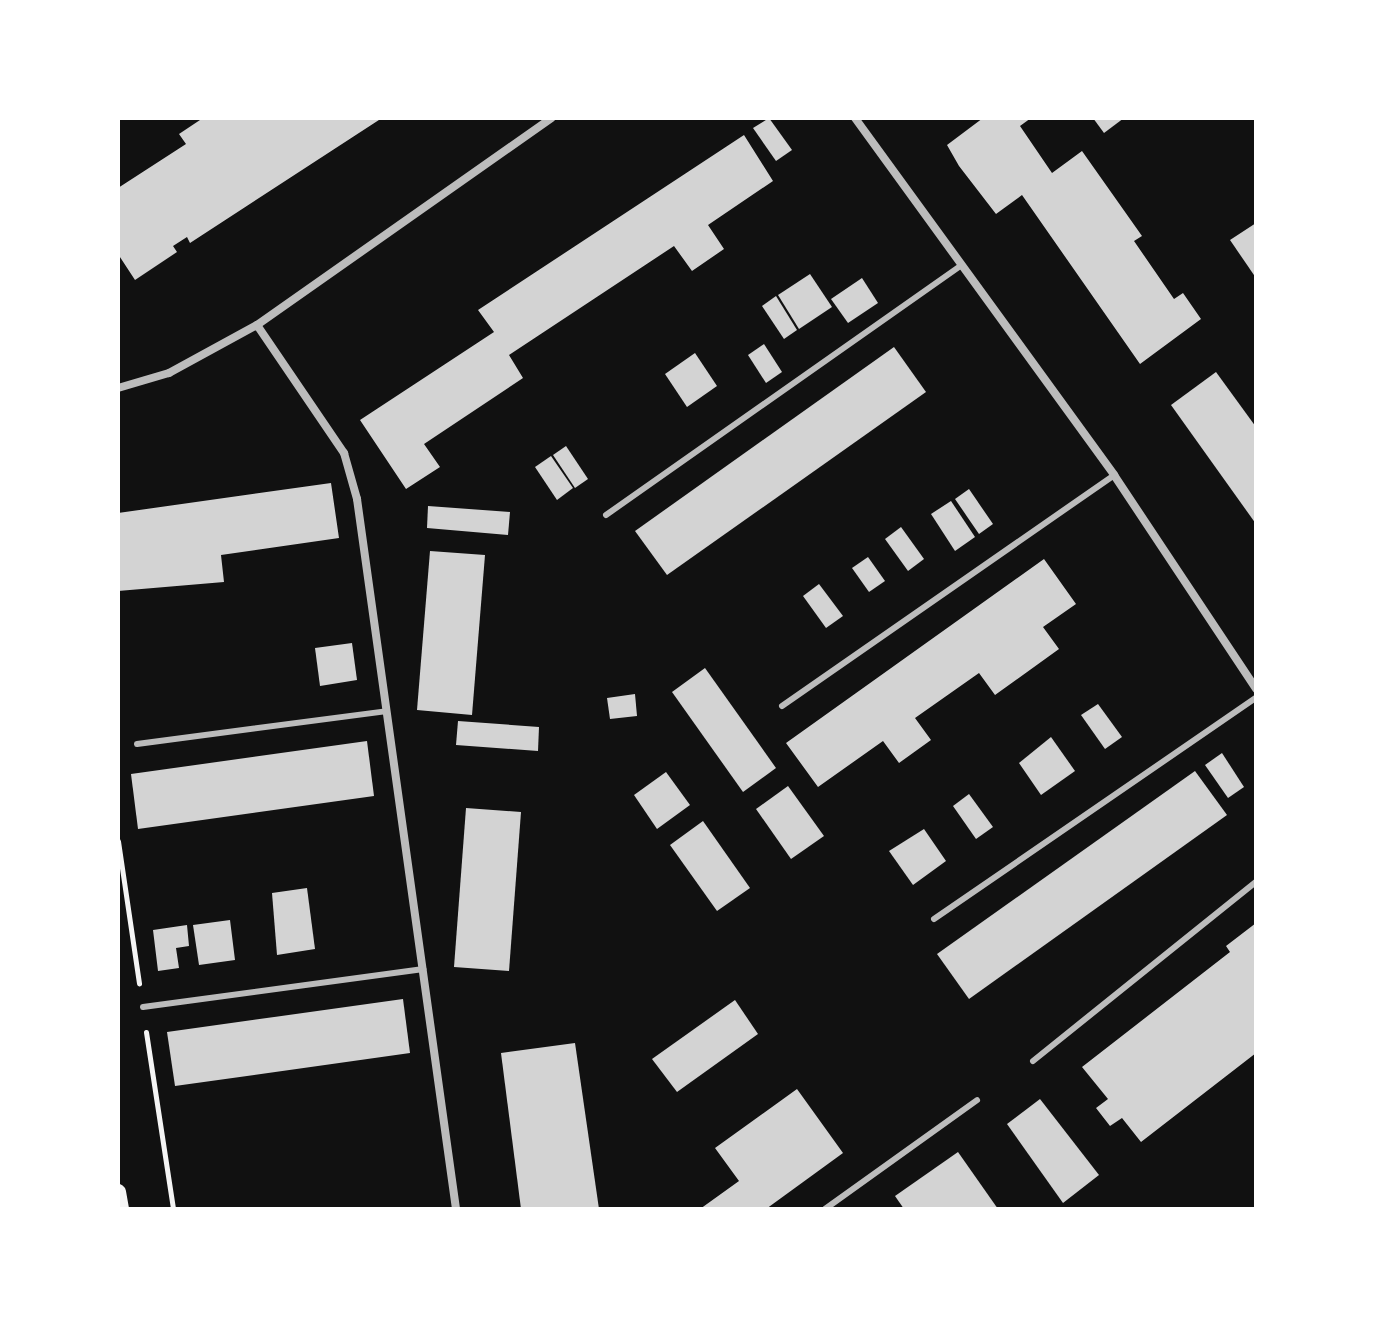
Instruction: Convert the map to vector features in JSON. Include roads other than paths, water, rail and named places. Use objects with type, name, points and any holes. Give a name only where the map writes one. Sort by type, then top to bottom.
[{"type":"main road","points":[[118,1192],[121,1209]]},
{"type":"street","points":[[118,388],[169,373],[257,325],[552,118]]},
{"type":"street","points":[[855,118],[1114,475],[1256,689]]},
{"type":"street","points":[[257,325],[344,453],[357,499],[456,1209]]},
{"type":"street","points":[[1248,677],[1256,670]]},
{"type":"lane","points":[[606,515],[962,265]]},
{"type":"lane","points":[[782,706],[1114,475]]},
{"type":"lane","points":[[934,919],[1256,698]]},
{"type":"lane","points":[[137,744],[387,711]]},
{"type":"lane","points":[[1033,1061],[1256,882]]},
{"type":"lane","points":[[143,1007],[423,969]]},
{"type":"lane","points":[[825,1209],[977,1100]]}]
